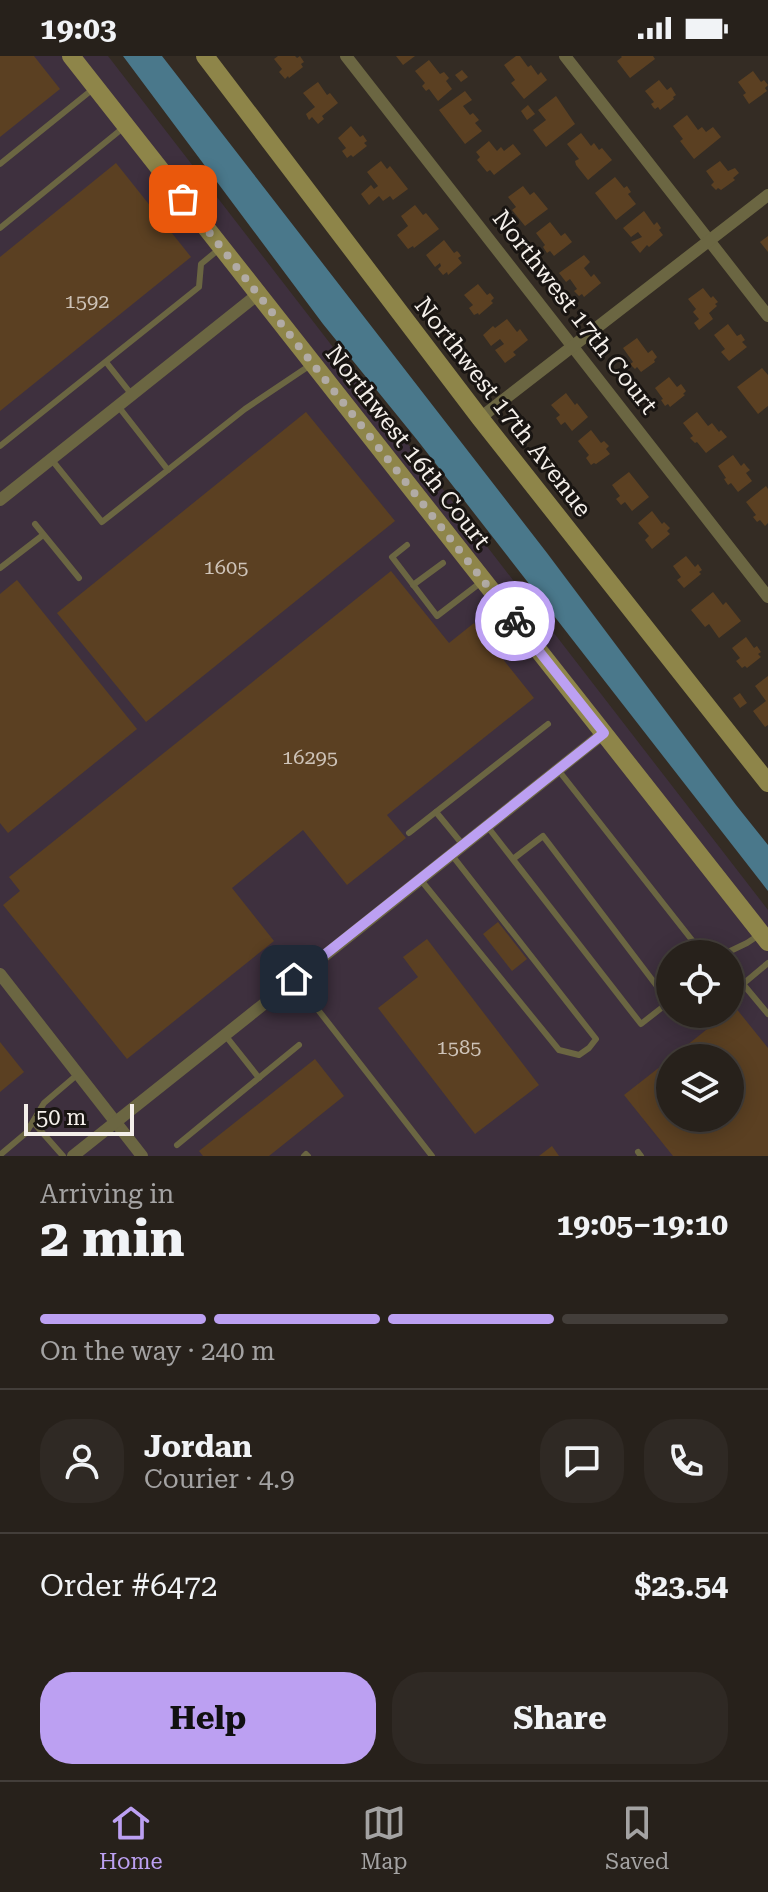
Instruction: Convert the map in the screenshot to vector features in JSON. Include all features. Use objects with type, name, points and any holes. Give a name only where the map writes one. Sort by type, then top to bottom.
[{"type":"street","name":"Northwest 16th Court","points":[[71,56],[604,733],[759,940]]},
{"type":"street","name":"Northwest 17th Avenue","points":[[205,56],[480,418],[768,783]]},
{"type":"street","name":"Northwest 17th Court","points":[[346,56],[768,597]]},
{"type":"street","points":[[565,56],[768,316]]},
{"type":"street","points":[[480,418],[768,195]]},
{"type":"street","points":[[0,500],[257,295]]},
{"type":"street","points":[[73,1156],[604,733]]},
{"type":"street","points":[[0,974],[142,1156]]},
{"type":"lane","points":[[0,164],[96,87]]},
{"type":"lane","points":[[0,228],[126,126]]},
{"type":"lane","points":[[0,446],[199,287],[201,264],[221,248]]},
{"type":"lane","points":[[106,362],[132,395]]},
{"type":"lane","points":[[51,459],[102,522],[245,409],[312,364]]},
{"type":"lane","points":[[118,406],[168,470]]},
{"type":"lane","points":[[35,524],[79,578]]},
{"type":"lane","points":[[0,568],[43,535]]},
{"type":"lane","points":[[407,545],[392,557],[437,616],[483,581]]},
{"type":"lane","points":[[413,585],[443,563]]},
{"type":"lane","points":[[409,833],[548,724]]},
{"type":"lane","points":[[558,770],[692,940]]},
{"type":"lane","points":[[436,812],[463,845]]},
{"type":"lane","points":[[487,826],[641,1024],[669,1002],[543,836],[513,859]]},
{"type":"lane","points":[[420,879],[559,1050],[579,1055],[589,1048],[596,1039],[451,854]]},
{"type":"lane","points":[[768,963],[743,984],[768,1014]]},
{"type":"lane","points":[[294,979],[432,1156]]},
{"type":"lane","points":[[225,1035],[259,1078]]},
{"type":"lane","points":[[177,1145],[299,1045]]},
{"type":"lane","points":[[0,1155],[26,1133],[44,1103],[78,1074]]},
{"type":"lane","points":[[33,1122],[63,1156]]},
{"type":"shaded area","points":[[0,56],[108,56],[768,910],[768,1156],[0,1156]]},
{"type":"water","points":[[123,56],[162,56],[547,553],[768,845],[768,891],[418,441],[323,324]]},
{"type":"building","points":[[0,56],[34,56],[60,89],[0,137]]},
{"type":"building","points":[[278,56],[300,56],[303,67],[285,79],[274,59]]},
{"type":"building","points":[[396,56],[415,56],[403,65]]},
{"type":"building","points":[[520,56],[528,67],[531,65],[538,75],[541,72],[547,80],[524,99],[511,83],[515,80],[504,65]]},
{"type":"building","points":[[621,56],[653,56],[655,59],[630,78],[617,61]]},
{"type":"building","points":[[429,60],[440,74],[444,72],[449,78],[446,81],[452,89],[438,101],[429,89],[426,91],[422,86],[425,83],[415,71]]},
{"type":"building","points":[[462,70],[468,77],[461,82],[455,75]]},
{"type":"building","points":[[753,71],[761,82],[764,80],[768,85],[765,88],[767,91],[749,104],[738,82]]},
{"type":"building","points":[[659,80],[667,90],[671,87],[676,95],[660,110],[653,107],[651,104],[654,102],[645,91]]},
{"type":"building","points":[[318,82],[327,95],[330,93],[338,103],[322,116],[324,119],[318,124],[312,117],[309,120],[306,114],[315,107],[303,93]]},
{"type":"building","points":[[465,91],[472,100],[463,106],[479,120],[475,123],[482,131],[465,144],[439,110]]},
{"type":"building","points":[[556,96],[575,124],[546,147],[533,130],[546,120],[538,110]]},
{"type":"building","points":[[528,105],[535,114],[527,120],[521,111]]},
{"type":"building","points":[[687,115],[698,130],[702,127],[706,132],[713,127],[721,137],[694,159],[673,126]]},
{"type":"building","points":[[351,126],[360,137],[363,135],[367,146],[347,158],[342,151],[346,148],[338,138]]},
{"type":"building","points":[[581,133],[591,146],[594,143],[599,150],[602,148],[612,160],[588,180],[576,165],[575,161],[579,159],[567,144]]},
{"type":"building","points":[[489,141],[497,151],[501,147],[504,151],[513,144],[521,154],[494,175],[477,160],[480,157],[476,152]]},
{"type":"building","points":[[381,161],[387,169],[390,166],[408,189],[393,200],[390,196],[383,201],[379,196],[369,205],[361,194],[371,185],[374,189],[378,186],[367,172]]},
{"type":"building","points":[[720,161],[728,171],[735,168],[739,173],[733,178],[735,180],[716,190],[706,171]]},
{"type":"building","points":[[116,163],[191,257],[0,411],[0,257]]},
{"type":"building","points":[[615,177],[624,188],[627,186],[631,192],[628,194],[636,204],[616,220],[595,193]]},
{"type":"building","points":[[523,186],[530,195],[534,192],[548,209],[525,226],[512,210],[516,207],[508,197]]},
{"type":"building","points":[[415,205],[439,229],[414,248],[408,249],[397,235],[408,226],[401,216]]},
{"type":"building","points":[[644,211],[654,225],[657,222],[663,235],[640,253],[631,242],[642,237],[638,232],[631,237],[623,228]]},
{"type":"building","points":[[550,222],[561,236],[565,233],[572,242],[554,256],[550,251],[547,253],[536,233]]},
{"type":"building","points":[[768,236],[768,252],[760,242]]},
{"type":"building","points":[[444,240],[454,253],[459,253],[462,263],[448,275],[447,272],[443,275],[438,269],[440,263],[435,267],[426,255]]},
{"type":"building","points":[[584,255],[590,262],[584,268],[601,283],[584,297],[574,291],[577,289],[570,279],[566,282],[559,273]]},
{"type":"building","points":[[478,284],[494,298],[493,303],[479,315],[474,315],[469,308],[473,305],[464,295]]},
{"type":"building","points":[[703,288],[718,302],[709,313],[713,319],[699,330],[694,323],[699,319],[693,312],[696,309],[688,299]]},
{"type":"building","points":[[507,319],[528,340],[505,363],[495,350],[504,344],[500,339],[491,346],[483,335]]},
{"type":"building","points":[[728,324],[737,336],[741,334],[745,340],[742,342],[747,347],[729,361],[721,352],[725,349],[714,335]]},
{"type":"building","points":[[637,338],[648,353],[652,350],[657,357],[641,372],[630,364],[633,362],[623,348]]},
{"type":"building","points":[[762,368],[768,375],[768,406],[758,414],[737,387]]},
{"type":"building","points":[[669,377],[677,387],[681,384],[686,391],[670,407],[668,404],[665,406],[655,388]]},
{"type":"building","points":[[566,393],[588,417],[572,431],[565,422],[561,425],[556,418],[560,415],[551,405]]},
{"type":"building","points":[[306,412],[395,521],[146,722],[57,613]]},
{"type":"building","points":[[697,412],[708,426],[712,423],[727,437],[706,453],[690,438],[693,436],[683,423]]},
{"type":"building","points":[[591,430],[601,443],[604,441],[609,446],[606,449],[610,454],[591,465],[586,458],[589,455],[578,441]]},
{"type":"building","points":[[733,455],[741,466],[744,463],[750,470],[746,473],[752,481],[738,492],[731,483],[728,485],[718,466]]},
{"type":"building","points":[[629,472],[649,497],[632,511],[625,502],[621,505],[616,499],[620,496],[612,485]]},
{"type":"building","points":[[766,486],[768,523],[765,526],[753,517],[756,515],[746,502]]},
{"type":"building","points":[[652,511],[662,524],[664,522],[670,528],[667,531],[670,534],[652,549],[645,540],[649,536],[638,523]]},
{"type":"building","points":[[686,556],[702,570],[684,588],[677,580],[681,577],[673,566]]},
{"type":"building","points":[[391,571],[449,643],[474,623],[534,698],[387,815],[406,838],[347,885],[303,830],[232,888],[274,941],[127,1059],[3,905],[20,891],[9,877]]},
{"type":"building","points":[[17,580],[137,729],[8,833],[0,823],[0,594]]},
{"type":"building","points":[[713,592],[723,605],[726,602],[741,621],[719,638],[709,624],[705,627],[691,610]]},
{"type":"building","points":[[746,637],[754,648],[757,646],[761,657],[747,668],[742,668],[736,661],[740,658],[732,648]]},
{"type":"building","points":[[768,676],[768,725],[765,727],[753,711],[766,701],[755,686]]},
{"type":"building","points":[[740,693],[747,703],[740,708],[733,698]]},
{"type":"building","points":[[498,922],[527,959],[512,971],[483,934]]},
{"type":"building","points":[[427,939],[539,1085],[475,1134],[378,1008],[418,977],[403,957]]},
{"type":"building","points":[[744,1018],[768,1048],[768,1156],[673,1156],[624,1095],[656,1070],[656,1132],[744,1132],[744,1044],[688,1044],[708,1028],[744,1028]]},
{"type":"building","points":[[0,1042],[24,1072],[0,1092]]},
{"type":"building","points":[[315,1059],[344,1096],[269,1156],[203,1156],[199,1151]]},
{"type":"building","points":[[552,1146],[559,1156],[539,1156]]},
{"type":"way so far","points":[[183,199],[515,621]]},
{"type":"route","points":[[294,979],[604,733],[515,621]]}]
